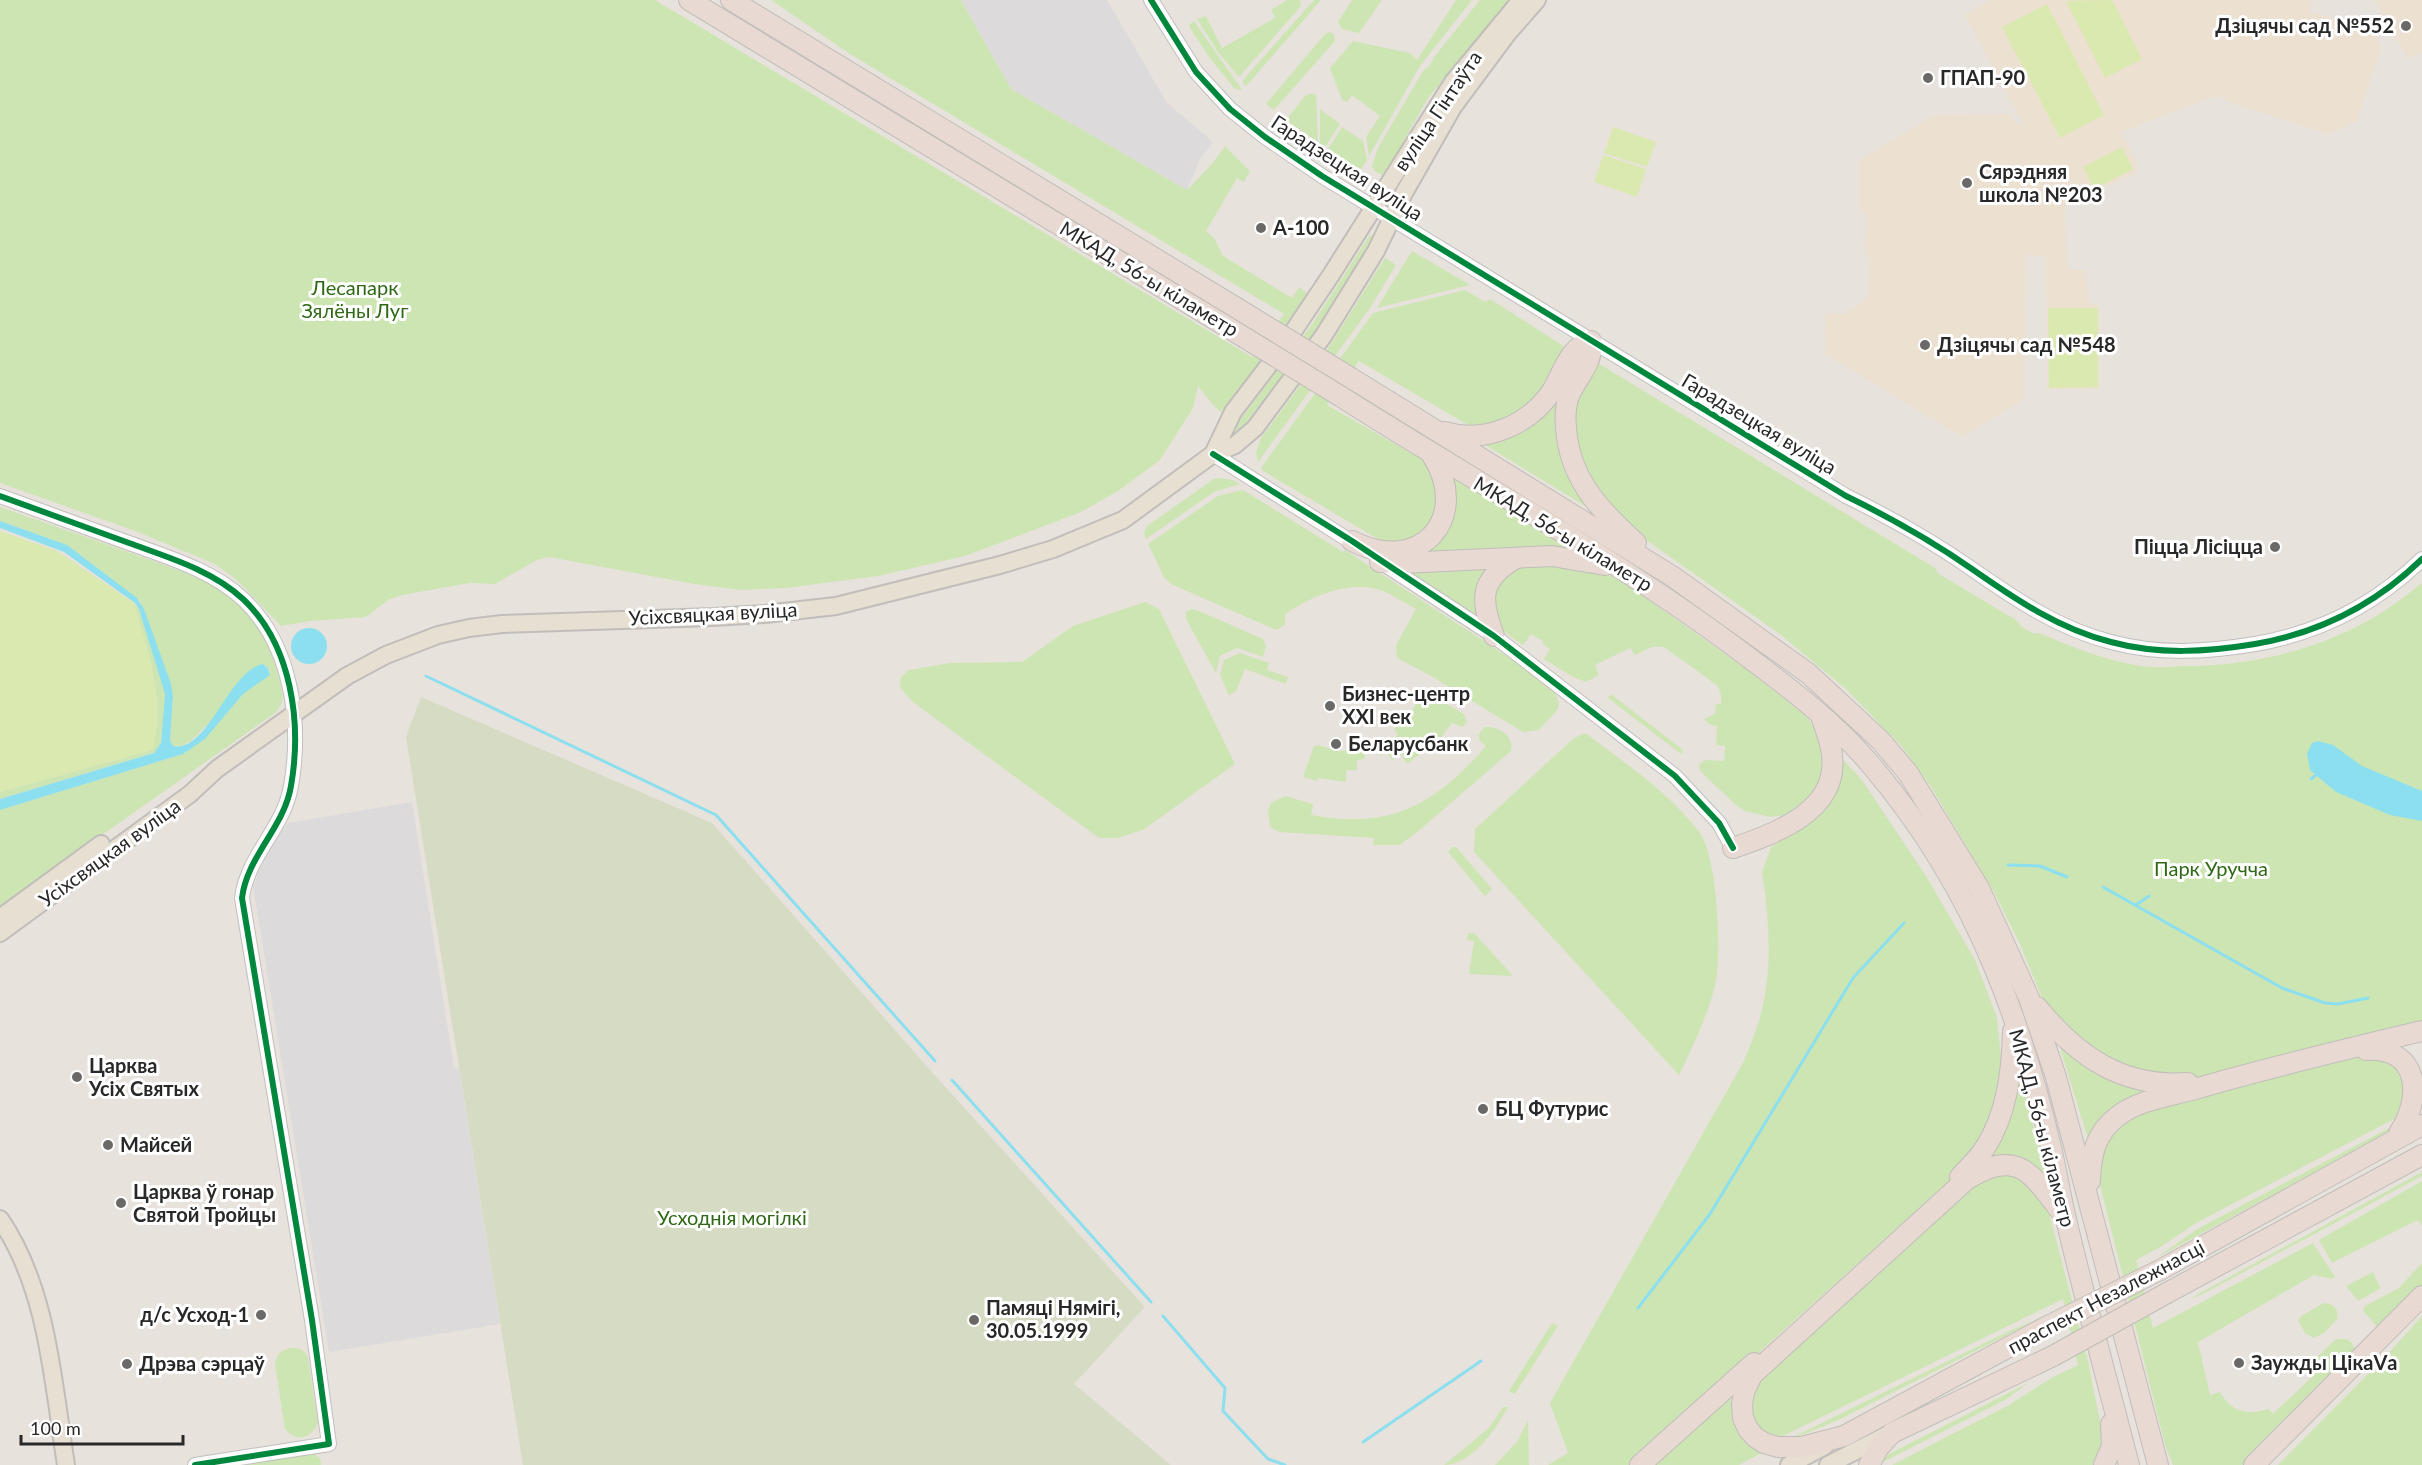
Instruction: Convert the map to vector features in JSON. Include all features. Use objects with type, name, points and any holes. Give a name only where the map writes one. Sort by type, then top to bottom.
[{"type":"highway","name":"МКАД, 56-ы кіламетр","points":[[689,0],[1340,396],[1432,455],[1623,569],[1690,614],[1821,716],[1870,764],[1927,840],[1970,915],[1995,969],[2027,1059],[2045,1124],[2066,1218],[2110,1391]]},
{"type":"highway","name":"МКАД, 56-ы кіламетр","points":[[731,0],[1437,430],[1672,576],[1809,674],[1880,740],[1908,773],[1978,888],[2029,998],[2056,1077],[2158,1465]]},
{"type":"highway","points":[[1437,430],[1462,435],[1484,434],[1504,430],[1523,420],[1545,400],[1578,347],[1591,341]]},
{"type":"highway","points":[[1591,341],[1589,359],[1566,405],[1566,434],[1572,465],[1580,482],[1604,513],[1672,576]]},
{"type":"highway","points":[[1352,541],[1374,550],[1390,553],[1406,551],[1418,546],[1428,538],[1442,520],[1446,497],[1442,471],[1432,455]]},
{"type":"highway","points":[[1380,561],[1401,564],[1552,556],[1623,569]]},
{"type":"highway","points":[[1494,636],[1484,607],[1484,594],[1500,567],[1516,558]]},
{"type":"highway","points":[[1733,848],[1790,825],[1818,804],[1828,788],[1832,756],[1821,716]]},
{"type":"highway","points":[[2029,998],[2062,1036],[2080,1052],[2108,1069],[2128,1076],[2169,1084],[2201,1083],[2241,1075],[2422,1031]]},
{"type":"highway","points":[[1640,1465],[1950,1187],[1984,1149],[1998,1122],[2006,1098],[2011,1074],[2013,1020]]},
{"type":"highway","points":[[2328,1055],[2383,1050],[2402,1056],[2410,1063],[2418,1081],[2420,1100],[2417,1110],[2408,1125],[2385,1144]]},
{"type":"highway","points":[[2090,1201],[2091,1158],[2094,1147],[2109,1123],[2119,1115],[2155,1100],[2241,1075]]},
{"type":"highway","name":"праспект Незалежнасці","points":[[1844,1436],[2160,1270],[2422,1125]]},
{"type":"highway","name":"праспект Незалежнасці","points":[[1892,1433],[2052,1356],[2413,1162],[2422,1155]]},
{"type":"highway","points":[[1844,1436],[1802,1447],[1778,1447],[1755,1437],[1743,1418],[1742,1405],[1744,1392],[1752,1375],[1966,1180],[1992,1165],[2006,1164],[2018,1167],[2039,1184],[2066,1218]]},
{"type":"highway","points":[[2270,1465],[2374,1354],[2422,1296]]},
{"type":"highway","points":[[2254,1465],[2422,1310]]},
{"type":"highway","points":[[2104,1465],[2114,1455],[2110,1391]]},
{"type":"highway","points":[[2110,1391],[2129,1465]]},
{"type":"highway","points":[[1869,1465],[1879,1447],[1892,1433]]},
{"type":"highway","points":[[2153,1445],[2166,1465]]},
{"type":"main road","name":"вуліца Гінтаўта","points":[[1282,348],[1375,208],[1453,82],[1521,0]]},
{"type":"main road","name":"вуліца Гінтаўта","points":[[1304,363],[1376,251],[1404,193],[1453,107],[1508,33],[1537,0]]},
{"type":"main road","name":"Усіхсвяцкая вуліца","points":[[1213,454],[1233,412],[1282,348]]},
{"type":"main road","name":"Усіхсвяцкая вуліца","points":[[0,918],[181,788],[217,769],[364,666],[411,645],[455,630],[502,624],[713,617],[836,606],[1000,565],[1053,549],[1123,520],[1213,454],[1235,445],[1255,428],[1304,363]]},
{"type":"main road","name":"Усіхсвяцкая вуліца","points":[[0,933],[196,789],[217,769]]},
{"type":"main road","points":[[0,1219],[26,1265],[39,1311],[66,1465]]},
{"type":"main road","name":"праспект Незалежнасці","points":[[1828,1465],[1892,1433]]},
{"type":"main road","name":"праспект Незалежнасці","points":[[1789,1465],[1844,1436]]},
{"type":"street","name":"Гарадзецкая вуліца","points":[[1151,0],[1196,72],[1230,110],[1265,137],[1392,219],[1591,341],[1846,496],[1890,518],[2023,604],[2060,624],[2109,642],[2168,652],[2204,652],[2280,639],[2313,630],[2350,612],[2390,588],[2422,559]]},
{"type":"street","points":[[1213,454],[1352,541],[1494,636],[1676,776],[1719,823],[1733,848]]},
{"type":"street","points":[[0,496],[180,562],[212,577],[242,598],[261,618],[276,644],[283,663],[294,714],[294,763],[291,789],[281,816],[252,865],[242,898],[309,1304],[329,1444],[195,1465]]},
{"type":"shaded area","points":[[961,0],[1107,0],[1167,103],[1213,142],[1200,159],[1187,190],[1011,89]]},
{"type":"shaded area","points":[[1989,0],[2313,0],[2309,11],[2375,32],[2381,47],[2357,121],[2328,134],[2225,101],[2223,96],[2212,97],[2121,132],[2138,165],[2135,174],[2065,204],[2068,269],[2085,270],[2089,302],[2100,307],[2100,389],[2047,389],[2046,256],[2026,255],[2024,400],[1962,437],[1825,354],[1826,314],[1844,314],[1868,298],[1870,257],[1865,256],[1867,214],[1859,210],[1859,160],[1935,115],[2008,114],[2018,125],[2022,123],[1965,15]]},
{"type":"shaded area","name":"Дзіцячы сад №552","points":[[2375,0],[2422,0],[2422,52],[2408,59]]},
{"type":"shaded area","points":[[412,802],[454,1068],[459,1069],[500,1324],[329,1352],[253,886],[269,848],[288,823]]},
{"type":"green space","name":"Лесапарк Зялёны Луг","points":[[0,0],[655,0],[1252,357],[1284,314],[850,54],[771,0],[961,0],[1011,89],[1187,190],[1212,164],[1225,146],[1250,171],[1244,182],[1237,178],[1206,231],[1214,238],[1223,256],[1292,298],[1299,287],[1311,296],[1221,412],[1198,386],[1193,408],[1160,460],[1118,491],[1081,512],[965,556],[878,576],[786,588],[742,590],[694,584],[549,557],[537,560],[495,584],[470,583],[402,595],[388,600],[366,617],[311,621],[281,626],[237,580],[215,564],[138,532],[0,483]]},
{"type":"green space","points":[[1287,0],[1300,0],[1301,6],[1239,77],[1218,52],[1197,19],[1206,16],[1222,48],[1275,18],[1271,10]]},
{"type":"green space","points":[[1314,0],[1321,0],[1244,86],[1243,80]]},
{"type":"green space","points":[[1352,0],[1382,0],[1359,33],[1342,29],[1338,22]]},
{"type":"green space","points":[[1456,0],[1472,0],[1420,66],[1369,156],[1366,137],[1380,116],[1352,95],[1347,102],[1342,100],[1330,68],[1353,41],[1410,53],[1417,60]]},
{"type":"green space","points":[[1480,0],[1510,0],[1428,98],[1384,176],[1375,171],[1372,166],[1378,148],[1423,71],[1430,66],[1434,57]]},
{"type":"green space","points":[[2112,0],[2142,59],[2105,78],[2066,1]]},
{"type":"green space","points":[[2047,4],[2104,115],[2060,138],[2002,27]]},
{"type":"green space","points":[[1194,21],[1242,90],[1235,89],[1209,57],[1190,28],[1189,25]]},
{"type":"green space","points":[[1326,33],[1334,34],[1335,41],[1274,110],[1266,104]]},
{"type":"green space","points":[[1309,94],[1316,94],[1318,142],[1286,120]]},
{"type":"green space","points":[[1320,109],[1340,124],[1325,147],[1320,143]]},
{"type":"green space","points":[[1342,127],[1363,141],[1367,160],[1360,171],[1328,149]]},
{"type":"green space","points":[[1613,127],[1656,142],[1647,167],[1604,153]]},
{"type":"green space","points":[[2122,147],[2133,169],[2094,189],[2083,167]]},
{"type":"green space","points":[[1603,155],[1646,169],[1637,197],[1594,182]]},
{"type":"green space","points":[[1370,235],[1374,240],[1319,328],[1238,433],[1235,433],[1234,428],[1313,323]]},
{"type":"green space","points":[[1412,251],[1470,285],[1377,308]]},
{"type":"green space","points":[[1385,258],[1396,265],[1370,308],[1258,462],[1256,452],[1261,438],[1331,344]]},
{"type":"green space","points":[[1465,290],[1485,302],[1490,299],[1567,348],[1546,390],[1530,407],[1505,420],[1468,425],[1359,361],[1327,405],[1432,465],[1439,506],[1424,534],[1388,545],[1263,471],[1261,468],[1373,313]]},
{"type":"green space","points":[[2048,308],[2098,308],[2098,387],[2049,388]]},
{"type":"green space","name":"Парк Уручча","points":[[1596,362],[1935,568],[1939,574],[2016,620],[2022,627],[2034,634],[2039,633],[2110,659],[2141,666],[2166,667],[2236,663],[2287,653],[2312,646],[2359,626],[2386,610],[2422,583],[2422,1026],[2203,1079],[2166,1079],[2103,1060],[2045,1005],[2020,944],[1994,892],[1931,787],[1902,747],[1846,689],[1781,635],[1632,530],[1611,510],[1578,462],[1570,414]]},
{"type":"green space","points":[[1563,388],[1593,511],[1477,440]]},
{"type":"green space","points":[[1450,472],[1587,556],[1415,557],[1454,498],[1454,484]]},
{"type":"green space","points":[[1219,478],[1240,484],[1214,492],[1146,539],[1144,533],[1147,526],[1214,479]]},
{"type":"green space","points":[[1243,490],[1343,552],[1345,550],[1522,666],[1555,693],[1559,703],[1558,709],[1539,730],[1523,732],[1397,658],[1396,645],[1416,609],[1383,591],[1358,587],[1332,591],[1307,601],[1285,614],[1285,625],[1276,630],[1171,584],[1164,577],[1148,544],[1218,496]]},
{"type":"green space","points":[[0,507],[180,571],[206,582],[229,596],[247,612],[263,635],[277,671],[282,688],[282,698],[275,713],[0,907],[0,810],[183,754],[200,741],[241,696],[264,679],[270,671],[266,665],[191,741],[181,746],[173,746],[170,740],[173,696],[140,601],[67,545],[0,521]]},
{"type":"green space","points":[[0,531],[57,551],[134,603],[154,676],[157,714],[152,750],[0,792]]},
{"type":"green space","points":[[1527,561],[1602,571],[1618,578],[1749,671],[1807,717],[1820,736],[1824,773],[1808,802],[1787,815],[1770,817],[1745,811],[1700,771],[1699,764],[1705,760],[1724,761],[1725,746],[1716,745],[1717,726],[1710,725],[1704,719],[1715,714],[1716,704],[1721,704],[1721,695],[1718,686],[1664,647],[1652,647],[1635,655],[1630,648],[1595,665],[1599,675],[1586,682],[1573,677],[1544,659],[1550,649],[1542,644],[1543,641],[1531,634],[1523,645],[1506,633],[1496,617],[1493,590],[1519,563]]},
{"type":"green space","points":[[1493,563],[1477,616],[1399,568]]},
{"type":"green space","points":[[1145,602],[1159,609],[1235,764],[1143,830],[1117,838],[1099,838],[914,703],[900,688],[901,677],[909,670],[950,663],[1022,662],[1073,626]]},
{"type":"green space","points":[[134,603],[139,609],[163,681],[165,694],[161,743],[157,751],[0,799],[0,792],[152,750],[157,714],[154,676]]},
{"type":"green space","points":[[1191,609],[1263,639],[1266,646],[1263,657],[1237,648],[1220,656],[1216,673],[1186,619],[1186,612]]},
{"type":"green space","points":[[1240,653],[1269,663],[1267,670],[1288,677],[1286,684],[1245,669],[1236,691],[1229,695],[1220,675],[1224,660]]},
{"type":"green space","points":[[1425,692],[1464,714],[1467,722],[1462,727],[1452,723],[1430,751],[1427,748],[1407,764],[1401,754],[1392,760],[1387,752],[1380,756],[1376,746],[1398,735],[1394,729],[1416,705],[1411,701],[1417,694]]},
{"type":"green space","points":[[1611,694],[1683,750],[1681,754],[1608,698]]},
{"type":"green space","name":"Усходнія могілкі","points":[[421,697],[712,823],[939,1080],[1145,1307],[1074,1384],[1171,1465],[523,1465],[406,737]]},
{"type":"green space","points":[[1485,727],[1495,728],[1504,733],[1512,746],[1511,751],[1415,834],[1399,845],[1373,845],[1374,838],[1279,832],[1270,827],[1268,810],[1271,803],[1285,796],[1313,804],[1311,815],[1339,819],[1364,819],[1388,815],[1409,808],[1429,798],[1467,767],[1486,746],[1480,741],[1478,735]]},
{"type":"green space","points":[[1587,734],[1661,792],[1688,818],[1700,833],[1706,846],[1715,885],[1718,931],[1717,971],[1708,1009],[1679,1075],[1474,852],[1475,829],[1573,739]]},
{"type":"green space","points":[[1314,746],[1340,751],[1363,750],[1365,759],[1357,760],[1357,770],[1346,770],[1346,782],[1318,778],[1317,781],[1303,777]]},
{"type":"green space","points":[[1836,752],[1862,780],[1926,876],[1975,960],[1997,1018],[2004,1086],[1992,1122],[1957,1174],[1634,1465],[1548,1465],[1568,1453],[1550,1403],[1744,1061],[1759,1019],[1767,978],[1768,925],[1762,872],[1771,847],[1806,823]]},
{"type":"green space","points":[[1456,847],[1492,889],[1485,896],[1448,852]]},
{"type":"green space","points":[[1468,933],[1474,933],[1513,976],[1469,974],[1474,941],[1467,940]]},
{"type":"green space","points":[[2058,1041],[2157,1090],[2126,1102],[2108,1113],[2100,1120],[2088,1139]]},
{"type":"green space","points":[[2364,1054],[2395,1057],[2413,1109],[2196,1223],[2136,1260],[2153,1328],[2313,1243],[2335,1277],[2331,1279],[2314,1275],[2198,1342],[2210,1395],[2220,1392],[2230,1404],[2241,1411],[2254,1412],[2269,1409],[2273,1414],[2312,1377],[2313,1361],[2336,1339],[2347,1339],[2352,1343],[2355,1351],[2245,1465],[2173,1465],[2165,1445],[2099,1181],[2100,1145],[2126,1117]]},
{"type":"green space","points":[[2019,1067],[2047,1179],[2034,1166],[2027,1163],[1984,1159]]},
{"type":"green space","points":[[2410,1117],[2403,1124],[2156,1258],[2197,1229]]},
{"type":"green space","points":[[1992,1172],[2020,1174],[2045,1198],[2088,1361],[2103,1437],[2103,1447],[2095,1465],[1892,1465],[2009,1405],[2053,1377],[2078,1365],[2063,1299],[1781,1437],[1759,1426],[1747,1404],[1753,1383],[1971,1184]]},
{"type":"green space","points":[[2422,1172],[2422,1176],[2199,1296],[2189,1299]]},
{"type":"green space","points":[[2422,1181],[2422,1226],[2418,1220],[2332,1263],[2319,1240]]},
{"type":"green space","points":[[2422,1263],[2422,1287],[2380,1330],[2363,1311],[2365,1306],[2399,1288]]},
{"type":"green space","points":[[2373,1272],[2381,1288],[2358,1301],[2346,1286]]},
{"type":"green space","points":[[2324,1303],[2335,1308],[2337,1319],[2324,1333],[2314,1338],[2305,1333],[2298,1320]]},
{"type":"green space","points":[[2422,1316],[2422,1465],[2278,1465],[2388,1354]]},
{"type":"green space","points":[[2043,1317],[1836,1421],[1793,1437],[2009,1331]]},
{"type":"green space","points":[[1552,1323],[1558,1326],[1515,1394],[1509,1391]]},
{"type":"green space","points":[[292,1348],[302,1350],[308,1358],[318,1423],[311,1433],[303,1437],[294,1436],[285,1429],[275,1364],[280,1353]]},
{"type":"green space","points":[[2030,1382],[2005,1400],[1879,1464],[1889,1454]]},
{"type":"green space","points":[[1733,1389],[1732,1411],[1738,1426],[1769,1449],[1739,1465],[1647,1465]]},
{"type":"green space","points":[[1503,1407],[1508,1407],[1482,1444],[1464,1459],[1444,1465],[1489,1428]]},
{"type":"green space","points":[[1528,1420],[1529,1465],[1495,1465],[1517,1442]]},
{"type":"green space","points":[[313,1453],[320,1458],[321,1465],[242,1465]]},
{"type":"water","points":[[0,521],[67,545],[137,598],[144,609],[171,684],[173,696],[170,740],[173,746],[185,745],[197,737],[239,681],[251,670],[263,664],[268,668],[270,675],[243,694],[205,739],[183,754],[0,810],[0,799],[154,753],[161,743],[165,694],[139,609],[135,603],[64,552],[0,528]]},
{"type":"water","points":[[309,628],[322,633],[327,646],[322,659],[309,664],[296,659],[291,646],[296,633]]},
{"type":"water","points":[[2318,741],[2333,745],[2362,766],[2422,791],[2422,821],[2390,815],[2336,792],[2310,770],[2307,754],[2312,743]]},
{"type":"waterway","points":[[426,676],[716,815],[935,1061]]},
{"type":"waterway","points":[[2311,779],[2316,775]]},
{"type":"waterway","points":[[2008,865],[2040,866],[2067,877]]},
{"type":"waterway","points":[[2103,887],[2282,988],[2325,1003],[2338,1004],[2368,998]]},
{"type":"waterway","points":[[2136,905],[2149,896]]},
{"type":"waterway","points":[[1638,1308],[1710,1214],[1853,978],[1904,923]]},
{"type":"waterway","points":[[952,1080],[1151,1302]]},
{"type":"waterway","points":[[1163,1316],[1225,1388],[1223,1411],[1268,1459],[1285,1465]]},
{"type":"waterway","points":[[1363,1442],[1481,1361]]},
{"type":"cycle path","points":[[1151,0],[1196,72],[1230,109],[1265,137],[1322,176],[1846,496],[1926,539],[2021,602],[2073,629],[2111,642],[2147,649],[2183,651],[2255,644],[2302,632],[2345,614],[2386,590],[2422,559]]},
{"type":"cycle path","points":[[1213,454],[1352,541],[1494,636],[1675,776],[1719,823],[1733,848]]},
{"type":"cycle path","points":[[0,496],[174,559],[203,572],[231,589],[260,618],[273,639],[290,686],[295,737],[291,786],[281,815],[251,869],[242,898],[312,1320],[329,1444],[195,1465]]},
{"type":"place","name":"Дзіцячы сад №552","points":[[2406,26]]},
{"type":"place","name":"ГПАП-90","points":[[1928,78]]},
{"type":"place","name":"Сярэдняя школа №203","points":[[1967,183]]},
{"type":"place","name":"A-100","points":[[1261,228]]},
{"type":"place","name":"Дзіцячы сад №548","points":[[1925,345]]},
{"type":"place","name":"Піцца Лісіцца","points":[[2275,547]]},
{"type":"place","name":"Бизнес-центр XXI век","points":[[1330,706]]},
{"type":"place","name":"Беларусбанк","points":[[1336,744]]},
{"type":"place","name":"Царква Усіх Святых","points":[[77,1077]]},
{"type":"place","name":"БЦ Футурис","points":[[1483,1109]]},
{"type":"place","name":"Майсей","points":[[108,1145]]},
{"type":"place","name":"Царква ў гонар Святой Тройцы","points":[[121,1203]]},
{"type":"place","name":"д/с Усход-1","points":[[261,1315]]},
{"type":"place","name":"Памяці Нямігі, 30.05.1999","points":[[974,1320]]},
{"type":"place","name":"Заужды ЦікаVа","points":[[2239,1363]]},
{"type":"place","name":"Дрэва сэрцаў","points":[[127,1364]]}]
